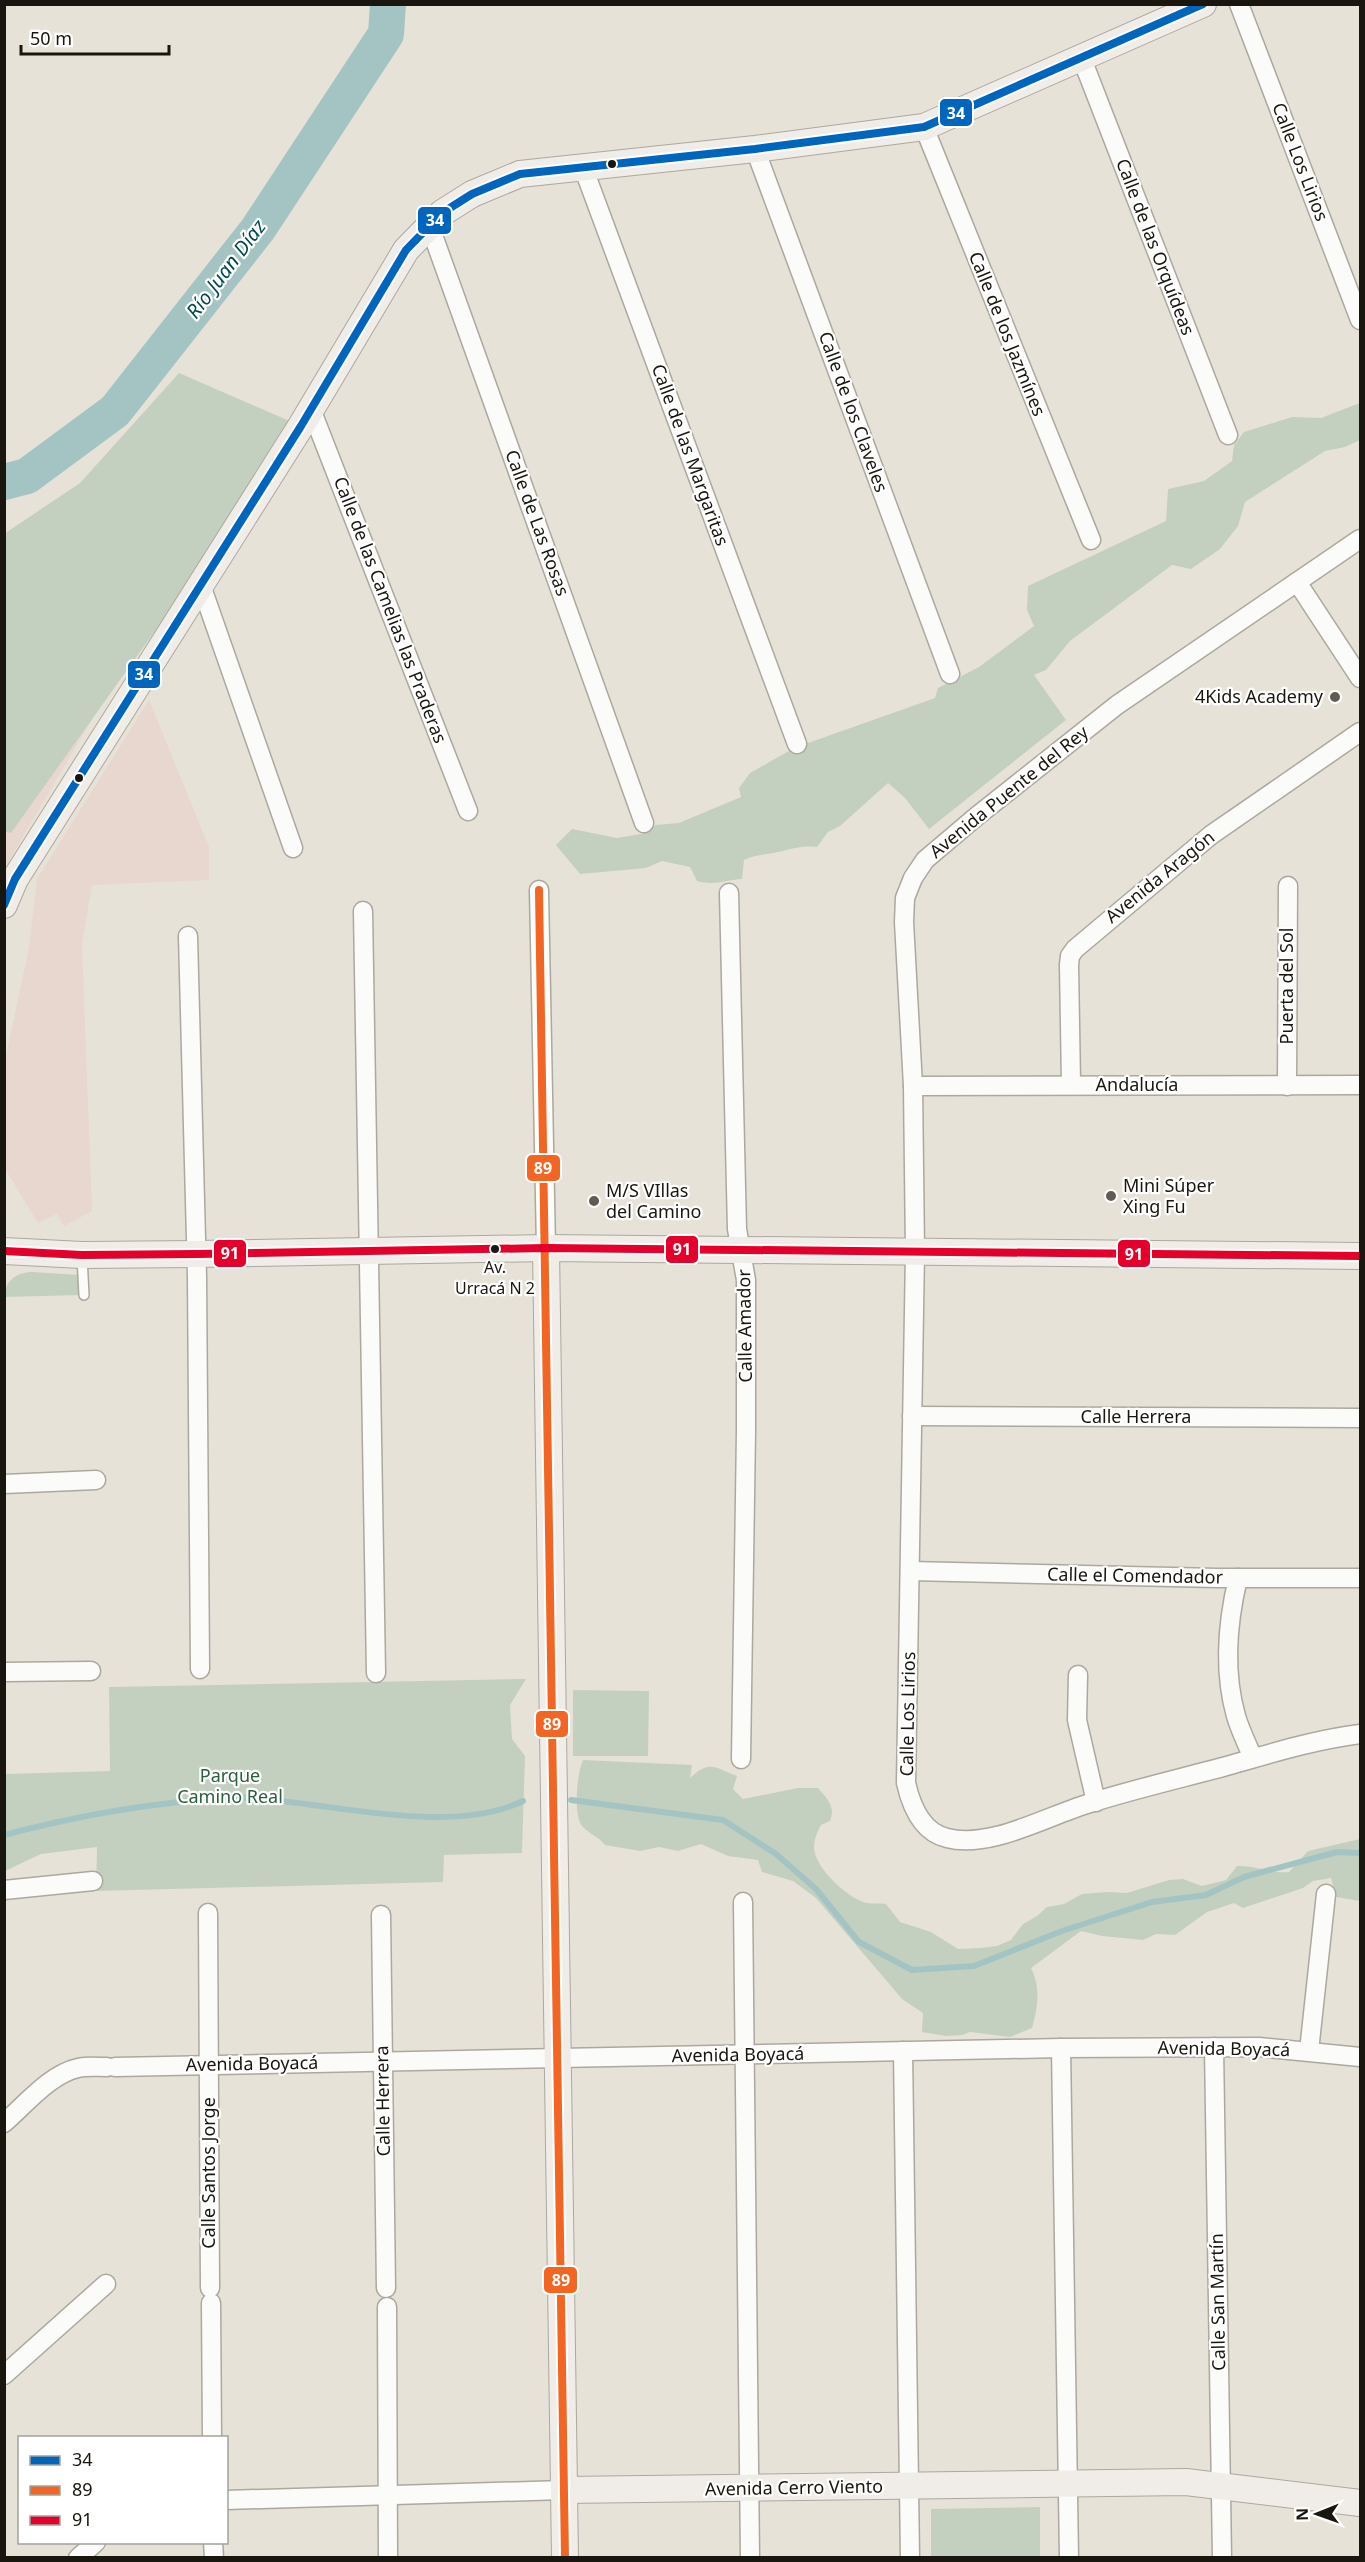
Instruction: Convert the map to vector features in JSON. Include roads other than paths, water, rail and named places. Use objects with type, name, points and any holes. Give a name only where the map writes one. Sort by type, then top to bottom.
[{"type":"street","points":[[4,905],[15,879],[311,409],[406,250],[442,213],[472,194],[520,174],[755,149],[924,127],[1203,4]]},
{"type":"street","name":"Calle Los Lirios","points":[[1239,4],[1360,320]]},
{"type":"street","name":"Calle de las Orquídeas","points":[[1082,59],[1227,435]]},
{"type":"street","name":"Calle de los Jazmínes","points":[[924,127],[1091,540]]},
{"type":"street","name":"Calle de los Claveles","points":[[755,149],[950,674]]},
{"type":"street","name":"Calle de las Margaritas","points":[[583,167],[797,744]]},
{"type":"street","name":"Calle de Las Rosas","points":[[429,224],[644,823]]},
{"type":"street","name":"Calle de las Camelias las Praderas","points":[[311,409],[468,811]]},
{"type":"street","name":"Avenida Puente del Rey","points":[[915,1252],[913,1086],[904,922],[905,898],[913,878],[926,860],[1117,705],[1360,539]]},
{"type":"street","points":[[1297,582],[1360,678]]},
{"type":"street","points":[[201,585],[293,848]]},
{"type":"street","name":"Avenida Aragón","points":[[1071,1084],[1069,965],[1070,956],[1075,949],[1211,835],[1360,732]]},
{"type":"street","name":"Puerta del Sol","points":[[1287,1086],[1288,886]]},
{"type":"street","points":[[539,890],[565,2558]]},
{"type":"street","name":"Calle Amador","points":[[729,893],[737,1229],[746,1280],[741,1759]]},
{"type":"street","points":[[363,911],[376,1673]]},
{"type":"street","points":[[188,936],[197,1254],[200,1669]]},
{"type":"street","name":"Andalucía","points":[[913,1086],[1360,1085]]},
{"type":"street","points":[[4,1251],[82,1255],[546,1248],[1360,1256]]},
{"type":"street","name":"Calle Los Lirios","points":[[915,1252],[906,1783],[911,1803],[919,1818],[931,1830],[944,1838],[963,1841],[984,1840],[1096,1802],[1298,1745],[1360,1734]]},
{"type":"street","name":"Calle Herrera","points":[[912,1416],[1360,1418]]},
{"type":"street","points":[[4,1484],[96,1480]]},
{"type":"street","name":"Calle el Comendador","points":[[910,1571],[1238,1578],[1360,1578]]},
{"type":"street","points":[[1238,1578],[1230,1612],[1227,1648],[1230,1687],[1236,1716],[1253,1758]]},
{"type":"street","points":[[4,1672],[92,1671]]},
{"type":"street","points":[[1078,1675],[1077,1720],[1096,1802]]},
{"type":"street","points":[[4,1890],[93,1881]]},
{"type":"street","points":[[1309,2051],[1326,1894]]},
{"type":"street","points":[[743,1902],[750,2558]]},
{"type":"street","name":"Calle Santos Jorge","points":[[207,1913],[212,2436]]},
{"type":"street","name":"Calle Herrera","points":[[381,1915],[386,2288]]},
{"type":"street","name":"Avenida Boyacá","points":[[4,2123],[50,2083],[79,2068],[383,2060],[744,2056],[1061,2048],[1214,2047],[1309,2051],[1360,2057]]},
{"type":"street","name":"Calle San Martín","points":[[1214,2047],[1222,2558]]},
{"type":"street","points":[[1061,2048],[1070,2558]]},
{"type":"street","points":[[903,2051],[910,2558]]},
{"type":"street","points":[[4,2374],[106,2284]]},
{"type":"street","points":[[387,2307],[388,2558]]},
{"type":"street","name":"Avenida Cerro Viento","points":[[228,2500],[564,2490],[1186,2482],[1360,2504]]},
{"type":"street","points":[[78,2558],[94,2544]]},
{"type":"lane","points":[[82,1255],[84,1294]]},
{"type":"waterway","name":"Río Juan Díaz","points":[[4,482],[27,476],[115,411],[258,229],[386,34],[388,4]]},
{"type":"waterway","points":[[4,1835],[119,1810],[225,1797],[264,1799],[419,1817],[456,1817],[492,1812],[523,1801]]},
{"type":"waterway","points":[[571,1800],[723,1820],[776,1854],[816,1889],[859,1942],[912,1970],[974,1966],[1062,1931],[1152,1902],[1206,1895],[1244,1877],[1337,1852],[1360,1853]]},
{"type":"place","name":"4Kids Academy","points":[[1335,697]]},
{"type":"place","name":"Mini Súper Xing Fu","points":[[1111,1196]]},
{"type":"place","name":"M/S VIllas del Camino","points":[[594,1201]]},
{"type":"place","name":"Av. Urracá N 2","points":[[495,1249]]},
{"type":"park label","name":"Parque Camino Real","points":[[230,1786]]}]
